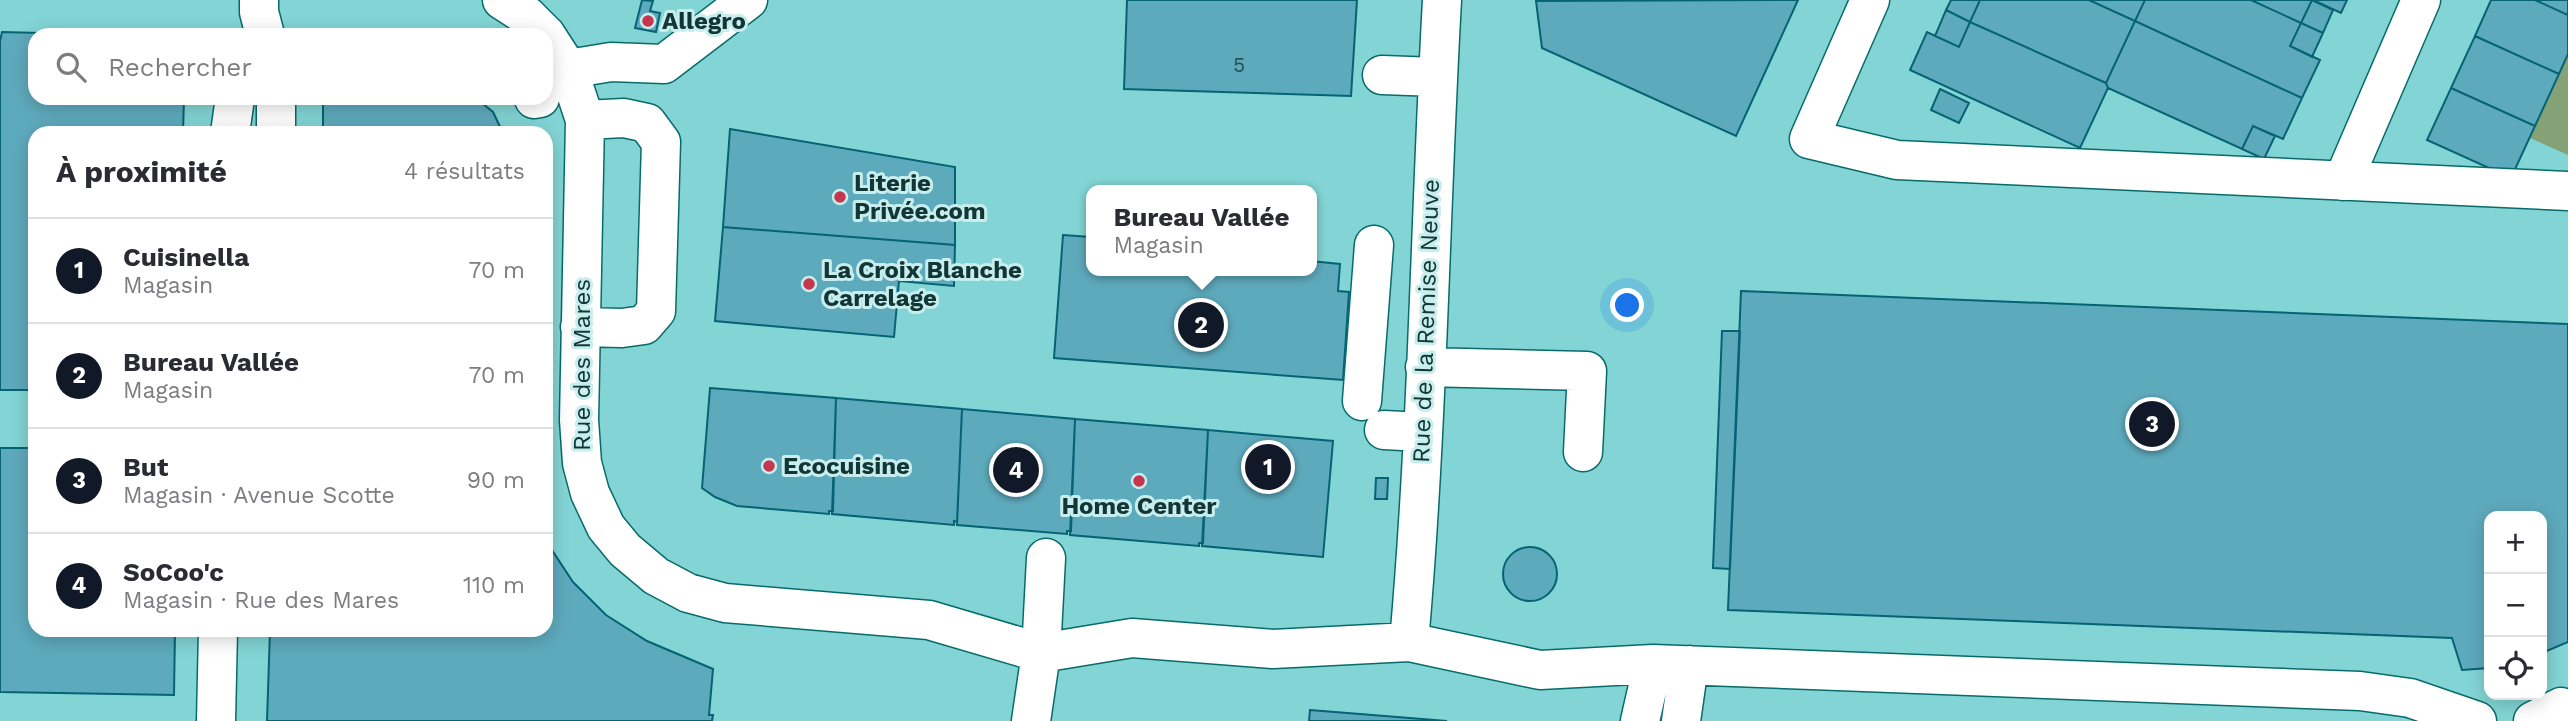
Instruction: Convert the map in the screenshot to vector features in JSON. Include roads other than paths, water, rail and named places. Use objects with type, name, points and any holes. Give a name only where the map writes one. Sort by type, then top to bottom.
[{"type":"street","points":[[558,96],[611,62],[664,64],[748,0]]},
{"type":"street","name":"Rue de la Remise Neuve","points":[[1409,642],[1417,550],[1442,0]]},
{"type":"street","points":[[1870,0],[1809,139],[1898,160],[2568,191]]},
{"type":"street","points":[[2343,181],[2421,0]]},
{"type":"street","points":[[507,1],[539,28]]},
{"type":"street","points":[[553,71],[558,96]]},
{"type":"street","points":[[1382,75],[1437,77]]},
{"type":"street","points":[[558,96],[647,123],[661,142],[656,311],[644,325],[622,328],[589,348]]},
{"type":"street","name":"Rue des Mares","points":[[558,96],[589,348],[568,426],[590,493],[606,527],[625,550],[656,576],[688,593],[725,603],[929,620],[1041,653]]},
{"type":"street","points":[[231,126],[234,105]]},
{"type":"street","points":[[276,105],[276,126]]},
{"type":"street","points":[[1423,418],[1363,410],[1361,245],[1429,248]]},
{"type":"street","points":[[1425,368],[1587,371],[1583,452]]},
{"type":"street","points":[[1031,721],[1041,653],[1046,558]]},
{"type":"street","points":[[216,721],[218,637]]},
{"type":"street","points":[[1041,653],[1132,638],[1273,649],[1409,642],[1540,670],[1671,665],[2360,691],[2410,698],[2477,721]]},
{"type":"street","points":[[1640,721],[1671,665]]},
{"type":"street","points":[[1671,665],[1681,721]]},
{"type":"place","name":"Allegro","points":[[648,21]]},
{"type":"place","name":"Literie Privée.com","points":[[840,197]]},
{"type":"place","name":"La Croix Blanche Carrelage","points":[[809,284]]},
{"type":"place","name":"Bureau Vallée","points":[[1201,325]]},
{"type":"place","name":"But","points":[[2152,424]]},
{"type":"place","name":"Ecocuisine","points":[[769,466]]},
{"type":"place","name":"Cuisinella","points":[[1268,467]]},
{"type":"place","name":"SoCoo'c","points":[[1016,470]]},
{"type":"place","name":"Home Center","points":[[1139,481]]}]
